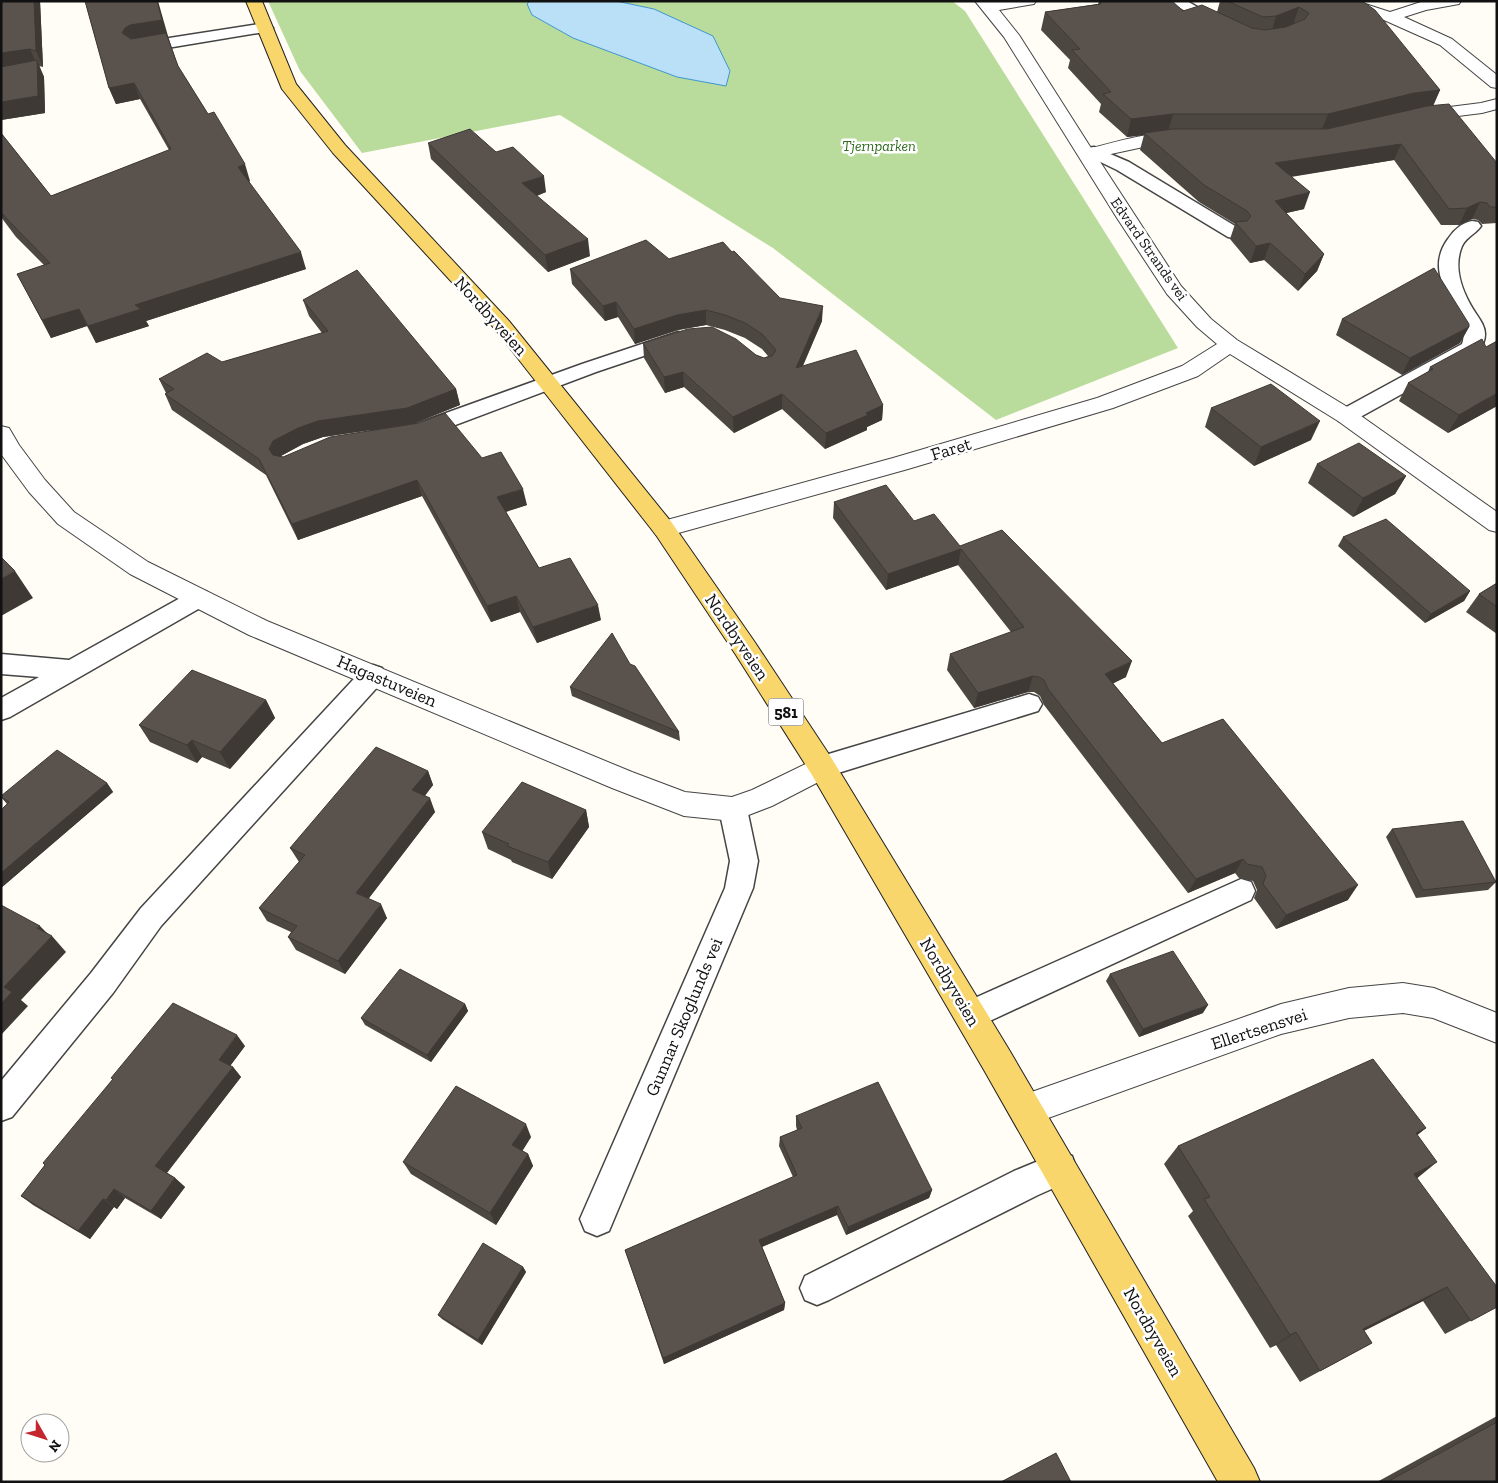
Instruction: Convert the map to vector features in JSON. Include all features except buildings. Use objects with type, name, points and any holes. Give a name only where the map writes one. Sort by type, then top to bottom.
[{"type":"main road","name":"Nordbyveien","points":[[254,1],[288,85],[339,149],[502,325],[664,529],[745,648],[822,768],[970,1015],[1240,1482]]},
{"type":"street","points":[[986,4],[1029,1]]},
{"type":"street","points":[[1339,1],[1390,17],[1446,42],[1497,83]]},
{"type":"street","points":[[1390,17],[1424,6],[1454,1]]},
{"type":"street","name":"Edvard Strands vei","points":[[986,4],[1011,35],[1090,153],[1174,290],[1204,323],[1230,345],[1346,416],[1497,524]]},
{"type":"street","points":[[1403,120],[1497,104]]},
{"type":"street","points":[[1090,153],[1148,141],[1198,138]]},
{"type":"street","name":"Faret","points":[[664,529],[900,464],[1105,403],[1190,371],[1230,345]]},
{"type":"street","name":"Hagastuveien","points":[[1,433],[8,448],[37,486],[66,518],[139,568],[258,628],[684,804],[733,809],[762,798],[822,768]]},
{"type":"street","name":"Ellertsensvei","points":[[1026,1110],[1281,1019],[1349,1003],[1404,998],[1434,1003],[1497,1028]]},
{"type":"lane","points":[[1176,1],[1215,24],[1231,31]]},
{"type":"lane","points":[[136,48],[265,28]]},
{"type":"lane","points":[[1090,153],[1131,170],[1234,233]]},
{"type":"lane","points":[[1346,416],[1471,348],[1475,338],[1475,331],[1457,298],[1451,281],[1449,259],[1454,243],[1460,234],[1472,226]]},
{"type":"lane","points":[[396,435],[415,432],[658,344],[699,334]]},
{"type":"lane","points":[[1,710],[199,598]]},
{"type":"lane","points":[[1,664],[73,670]]},
{"type":"lane","points":[[1,1106],[102,983],[150,917],[373,675]]},
{"type":"lane","points":[[822,768],[1029,704]]},
{"type":"lane","name":"Gunnar Skoglunds vei","points":[[597,1219],[739,888],[744,860],[733,809]]},
{"type":"lane","points":[[970,1015],[1241,890]]},
{"type":"lane","points":[[817,1288],[1026,1183],[1060,1168]]},
{"type":"green space","name":"Tjernparken","points":[[268,1],[530,1],[527,4],[677,77],[654,9],[616,1],[952,1],[965,11],[1178,348],[996,420],[773,248],[560,115],[362,153],[300,71]]},
{"type":"water","points":[[530,1],[616,1],[654,9],[713,36],[730,71],[726,86],[677,77],[573,38],[532,15],[527,4]]}]
